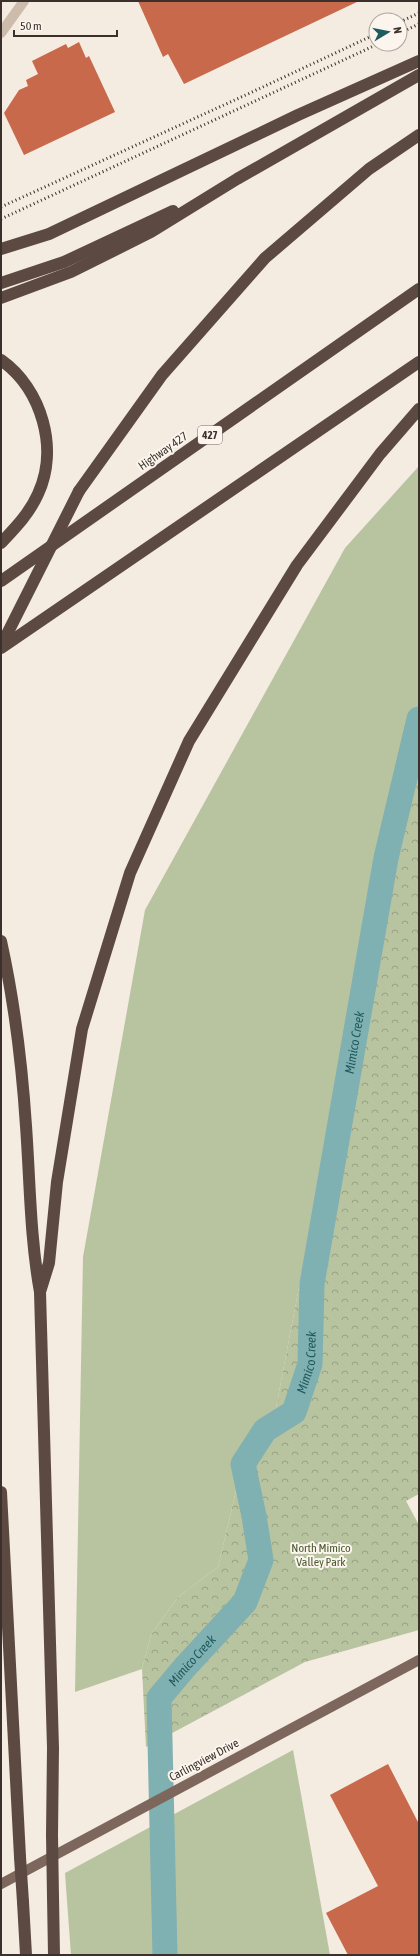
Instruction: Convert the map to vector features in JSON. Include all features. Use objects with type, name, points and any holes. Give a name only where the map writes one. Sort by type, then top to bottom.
[{"type":"highway","points":[[1,249],[48,234],[298,115],[419,61]]},
{"type":"highway","points":[[1,298],[71,272],[144,235],[237,179],[419,75]]},
{"type":"highway","points":[[1,647],[79,491],[162,375],[265,258],[368,170],[419,136]]},
{"type":"highway","points":[[1,283],[64,262],[237,179]]},
{"type":"highway","name":"Highway 427","points":[[1,581],[419,289]]},
{"type":"highway","points":[[1,360],[13,370],[31,392],[41,414],[46,436],[48,458],[44,478],[32,507],[1,543]]},
{"type":"highway","points":[[1,647],[419,362]]},
{"type":"highway","points":[[40,1292],[49,1263],[57,1182],[82,1028],[130,874],[189,741],[292,572],[380,454],[419,409]]},
{"type":"highway","points":[[1,940],[10,982],[26,1124],[35,1264],[40,1292],[53,1748],[52,1836],[54,1955]]},
{"type":"highway","points":[[1,1492],[26,1955]]},
{"type":"main road","name":"Carlingview Drive","points":[[1,1884],[192,1780],[419,1660]]},
{"type":"street","points":[[1,33],[24,1]]},
{"type":"green space","points":[[419,466],[419,720],[328,1135],[275,1413],[241,1470],[218,1567],[178,1597],[151,1635],[142,1669],[75,1692],[83,1257],[145,910],[345,548]]},
{"type":"green space","name":"North Mimico Valley Park","points":[[419,739],[419,1494],[406,1501],[419,1525],[419,1630],[305,1662],[146,1747],[142,1669],[151,1635],[178,1597],[218,1567],[241,1470],[275,1413],[328,1135],[337,1098],[346,1113],[354,1078]]},
{"type":"green space","points":[[293,1750],[330,1955],[71,1955],[65,1873]]},
{"type":"building","points":[[138,1],[359,1],[184,84],[168,54],[163,57]]},
{"type":"building","points":[[79,42],[86,58],[89,56],[115,112],[24,155],[4,113],[19,90],[28,86],[26,80],[38,74],[32,61],[66,44],[68,48]]},
{"type":"building","points":[[388,1764],[419,1824],[419,1955],[348,1955],[326,1913],[378,1886],[330,1795]]},
{"type":"waterway","name":"Mimico Creek","points":[[165,1955],[159,1698],[185,1667],[245,1602],[261,1560],[254,1516],[243,1464],[265,1430],[294,1412],[310,1364],[312,1284],[386,858],[419,719]]},
{"type":"railway","points":[[408,18],[419,13]]},
{"type":"railway","points":[[408,29],[419,24]]},
{"type":"railway","points":[[1,207],[368,38]]},
{"type":"railway","points":[[1,219],[368,49]]}]
